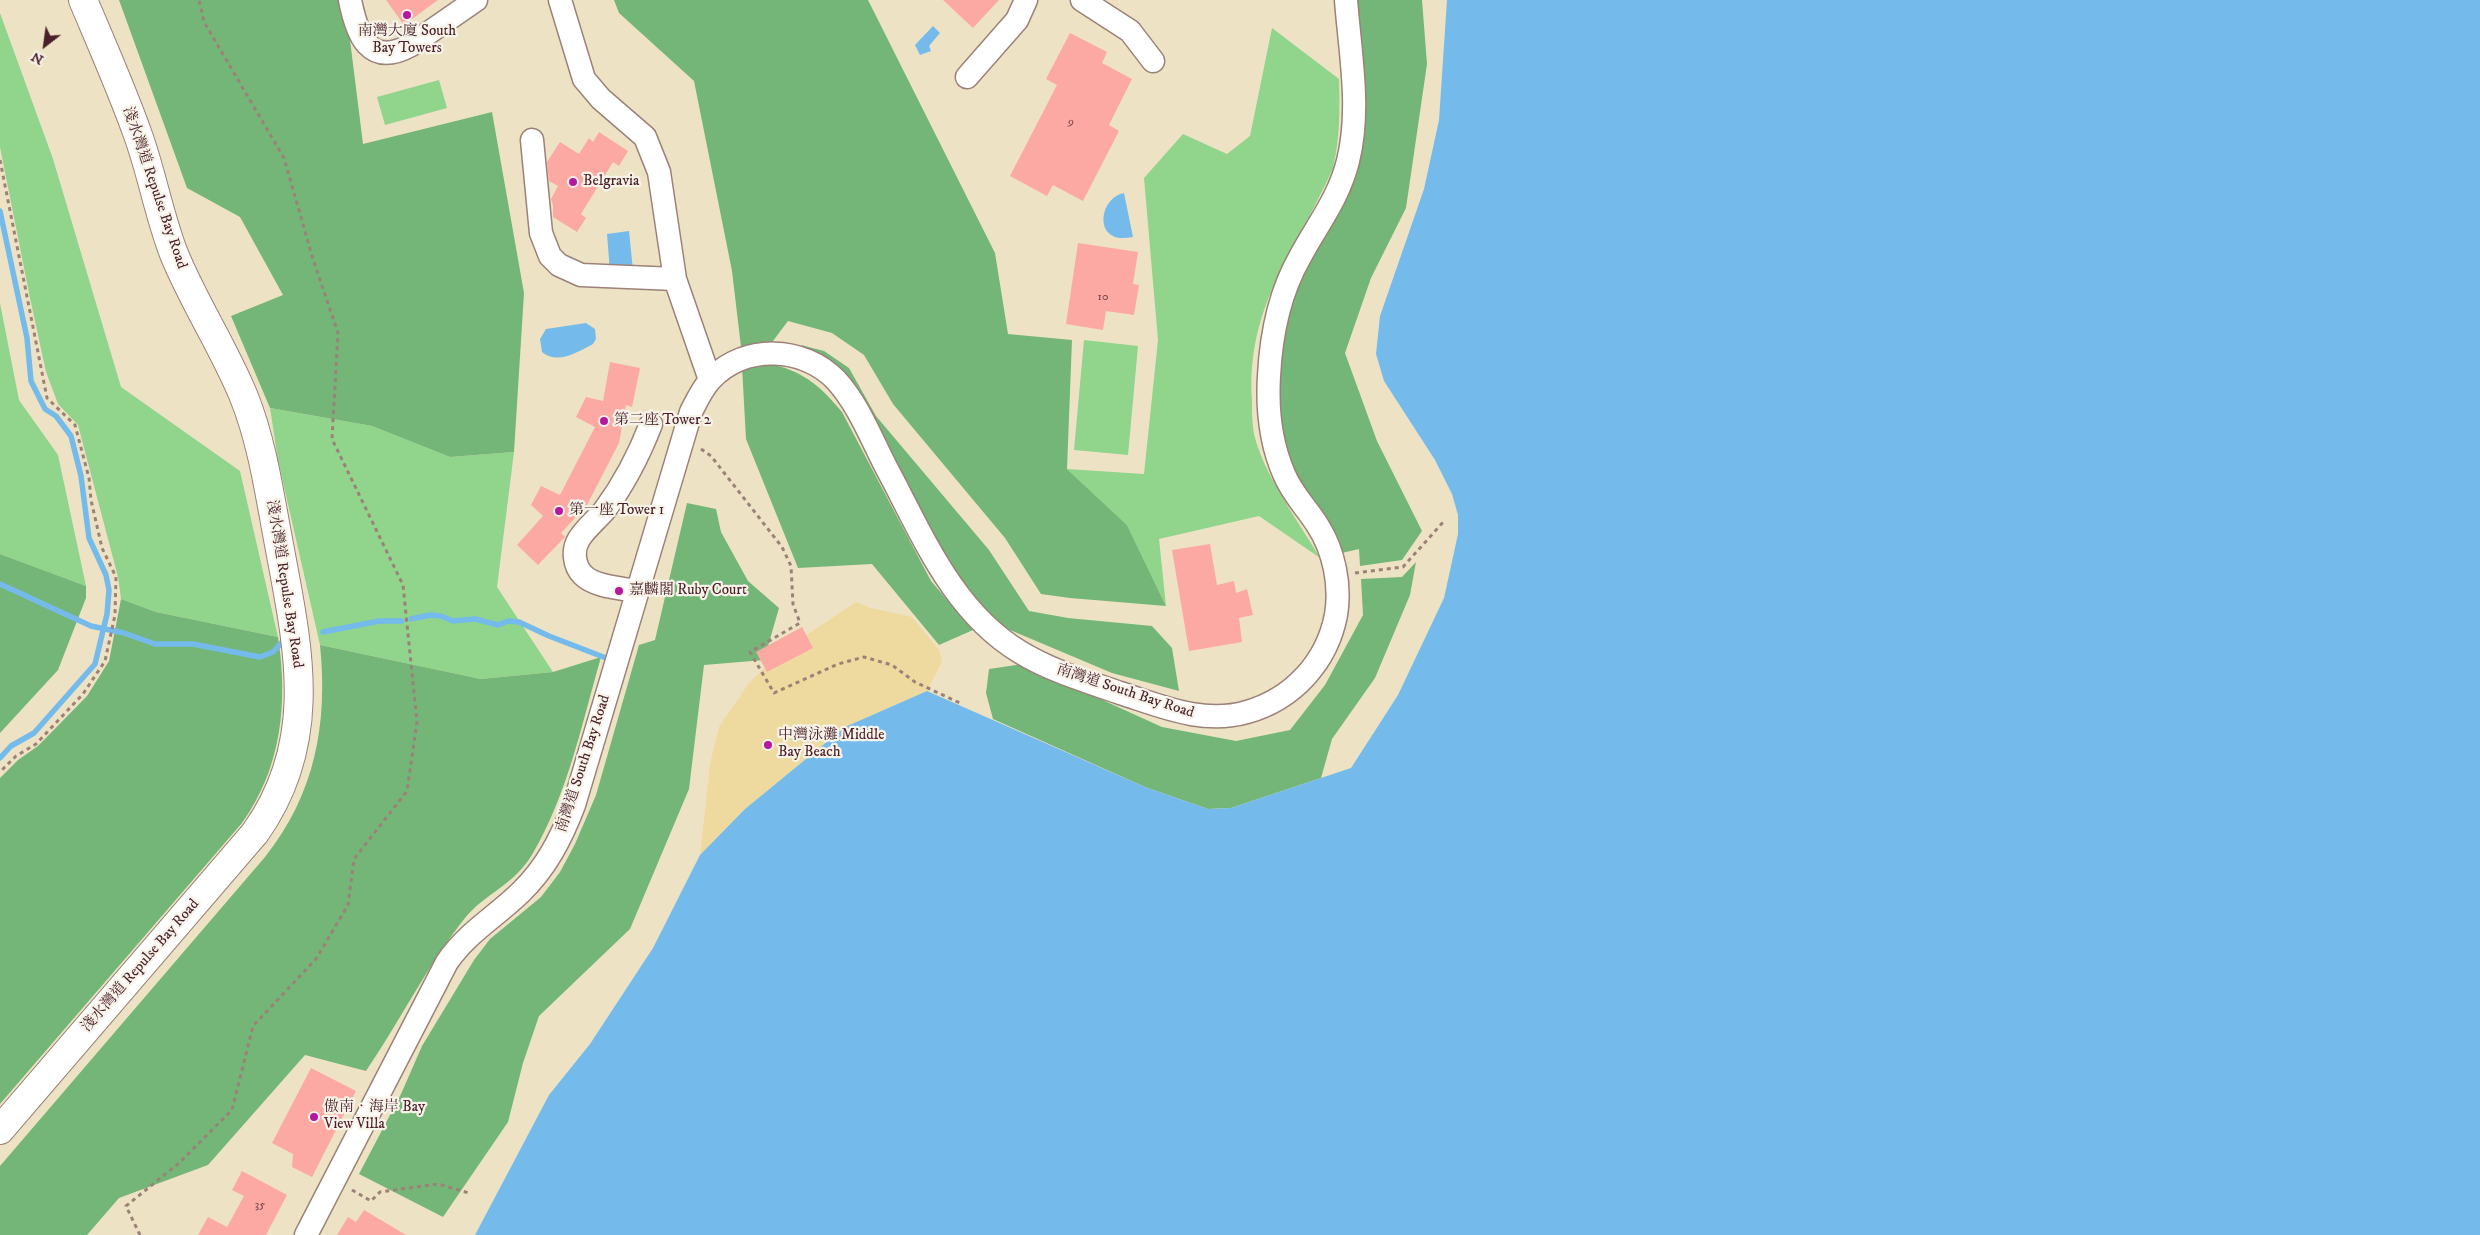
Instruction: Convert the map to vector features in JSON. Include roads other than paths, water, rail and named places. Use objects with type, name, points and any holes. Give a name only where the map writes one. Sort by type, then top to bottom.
[{"type":"main road","name":"淺水灣道 Repulse Bay Road","points":[[0,1130],[255,833],[275,801],[286,772],[295,741],[300,709],[299,661],[294,624],[256,431],[236,380],[174,254],[162,222],[138,136],[84,0]]},
{"type":"street","points":[[350,0],[356,27],[364,42],[371,47],[390,52],[401,50],[411,45],[476,0]]},
{"type":"street","points":[[560,0],[584,79],[601,99],[645,138],[659,172],[675,279],[710,380]]},
{"type":"street","points":[[968,77],[1018,20],[1026,0]]},
{"type":"street","points":[[1082,0],[1130,31],[1152,61]]},
{"type":"street","name":"南灣道 South Bay Road","points":[[306,1235],[447,962],[472,932],[506,906],[532,881],[558,844],[574,805],[691,412],[710,380],[736,361],[761,354],[795,356],[826,371],[841,387],[854,407],[944,574],[960,598],[982,622],[1007,643],[1052,669],[1161,706],[1199,716],[1231,716],[1268,704],[1290,690],[1317,663],[1328,640],[1336,612],[1336,575],[1328,545],[1283,474],[1273,437],[1268,388],[1273,338],[1288,283],[1301,255],[1332,204],[1348,163],[1354,130],[1354,106],[1346,0]]},
{"type":"street","points":[[532,140],[541,233],[550,256],[559,265],[581,275],[675,279]]},
{"type":"street","points":[[637,591],[594,582],[583,575],[576,564],[575,551],[578,539],[603,511],[631,469],[652,424]]},
{"type":"water","points":[[1447,0],[2480,0],[2480,1235],[475,1235],[549,1095],[590,1044],[653,948],[700,855],[745,809],[845,727],[927,691],[1145,787],[1208,809],[1231,808],[1351,768],[1398,695],[1444,598],[1458,534],[1458,515],[1452,494],[1435,460],[1384,381],[1376,354],[1380,316],[1424,189],[1439,120]]},
{"type":"water","points":[[933,26],[940,33],[929,46],[931,51],[920,55],[915,45]]},
{"type":"water","points":[[1124,193],[1133,237],[1120,238],[1108,232],[1103,220],[1104,213],[1111,200]]},
{"type":"water","points":[[629,231],[633,270],[610,272],[607,234]]},
{"type":"water","points":[[586,323],[595,329],[596,339],[593,344],[568,356],[554,357],[542,352],[540,339],[546,329]]},
{"type":"waterway","points":[[0,211],[27,338],[31,381],[45,409],[56,416],[71,436],[81,476],[89,538],[106,575],[109,590],[107,614],[95,664],[34,733],[11,746],[0,758]]},
{"type":"waterway","points":[[0,584],[91,626],[124,633],[155,644],[193,644],[260,657],[273,652],[283,641]]},
{"type":"waterway","points":[[411,619],[430,615],[441,616],[453,621],[475,619],[498,625],[508,621],[519,622],[606,658]]},
{"type":"waterway","points":[[323,632],[379,621],[402,621]]},
{"type":"place","name":"南灣大廈 South Bay Towers","points":[[407,15]]},
{"type":"place","name":"Belgravia","points":[[573,182]]},
{"type":"place","name":"第二座 Tower 2","points":[[604,421]]},
{"type":"place","name":"第一座 Tower 1","points":[[559,511]]},
{"type":"place","name":"嘉麟閣 Ruby Court","points":[[619,591]]},
{"type":"place","name":"中灣泳灘 Middle Bay Beach","points":[[768,745]]},
{"type":"place","name":"傲南．海岸 Bay View Villa","points":[[314,1117]]}]
